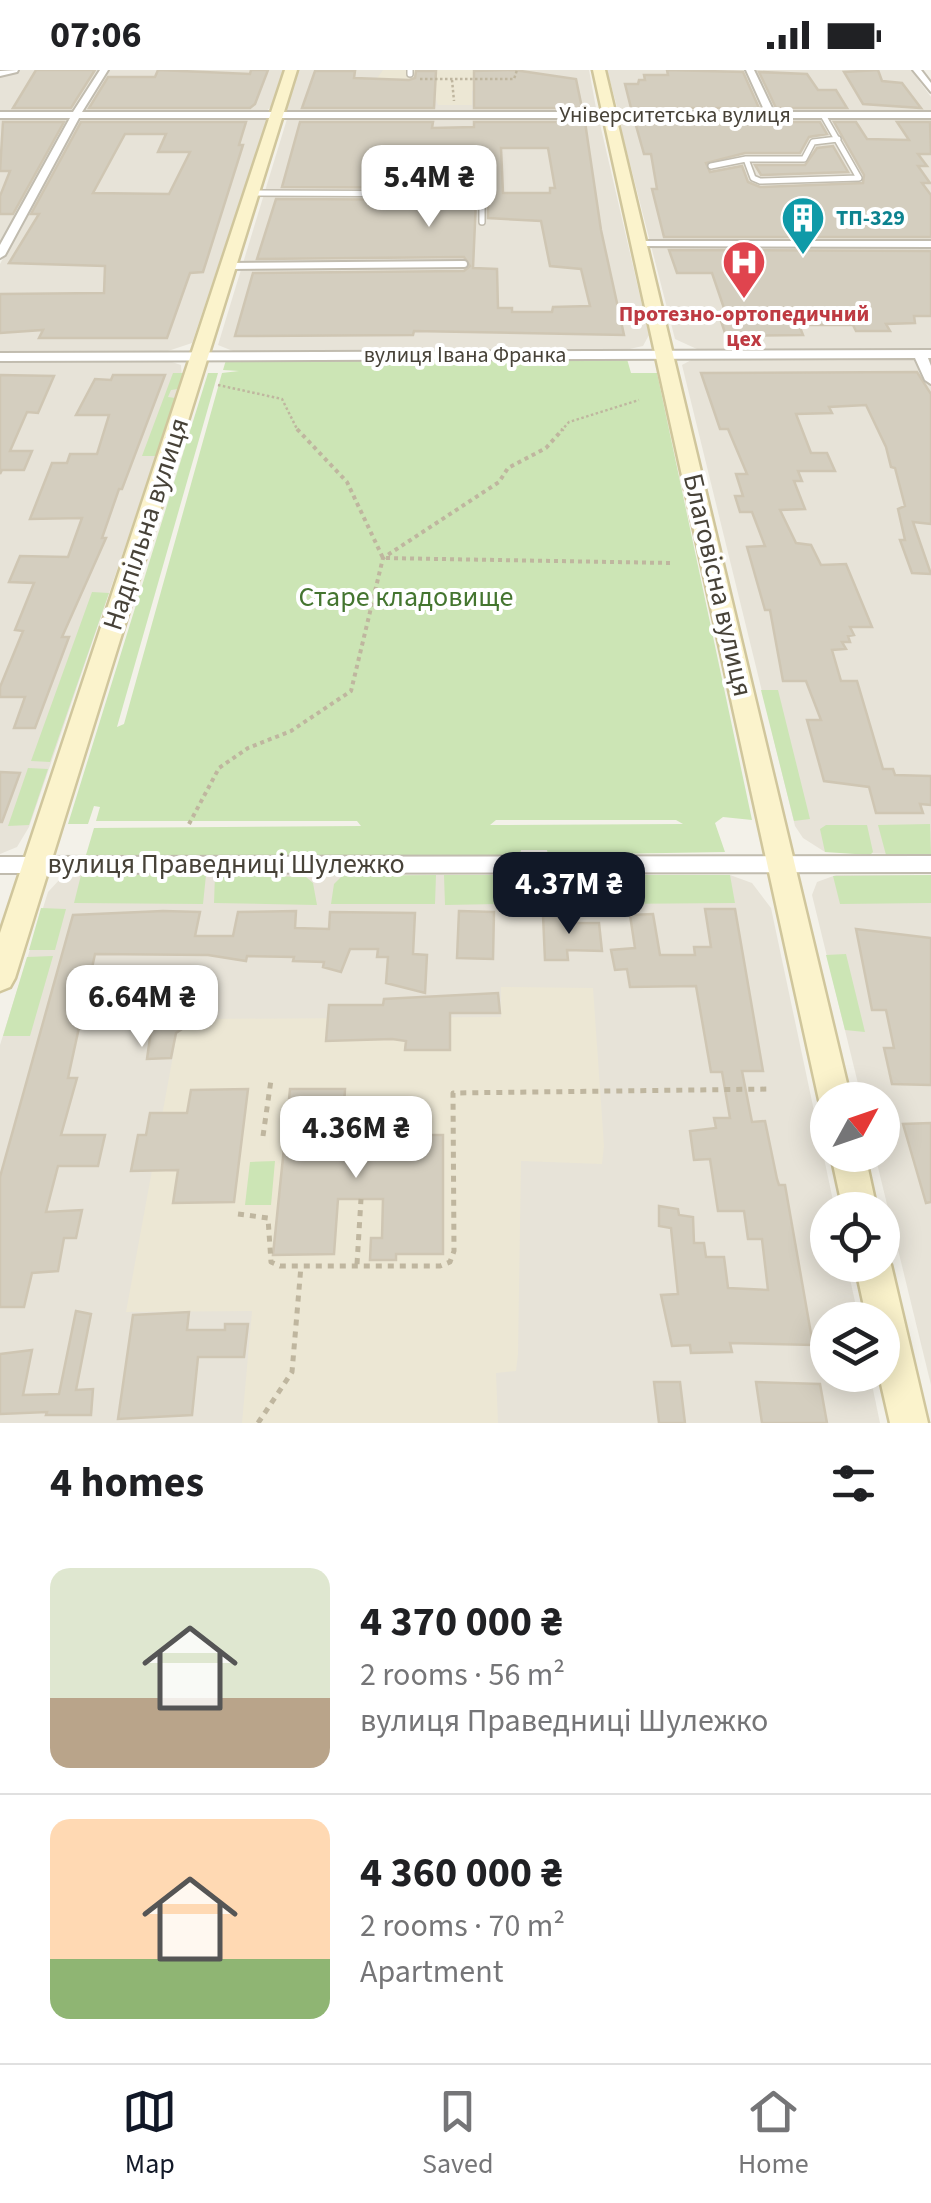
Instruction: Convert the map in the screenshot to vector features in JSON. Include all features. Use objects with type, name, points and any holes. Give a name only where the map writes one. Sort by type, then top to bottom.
[{"type":"main road","name":"Надпільна вулиця","points":[[0,978],[291,70]]},
{"type":"main road","name":"Благовісна вулиця","points":[[599,70],[831,1082]]},
{"type":"main road","points":[[877,1282],[909,1423]]},
{"type":"street","points":[[0,74],[14,70]]},
{"type":"street","points":[[0,255],[104,70]]},
{"type":"street","points":[[750,70],[771,115]]},
{"type":"street","points":[[917,70],[931,90]]},
{"type":"street","name":"Університетська вулиця","points":[[0,115],[931,114]]},
{"type":"street","points":[[640,244],[931,244]]},
{"type":"street","points":[[925,354],[931,380]]},
{"type":"street","name":"вулиця Івана Франка","points":[[0,356],[925,354]]},
{"type":"street","name":"вулиця Праведниці Шулежко","points":[[0,864],[931,864]]},
{"type":"lane","points":[[746,159],[753,178],[760,181],[859,178],[823,115]]},
{"type":"lane","points":[[711,166],[746,159],[804,159],[813,142],[838,138]]},
{"type":"lane","points":[[253,193],[482,194],[482,222]]},
{"type":"lane","points":[[230,266],[464,264]]},
{"type":"path","points":[[410,72],[413,79],[514,79],[517,70]]},
{"type":"path","points":[[452,79],[455,116]]},
{"type":"path","points":[[681,312],[720,312]]},
{"type":"path","points":[[189,824],[219,768],[248,748],[291,731],[351,691],[383,558],[342,475],[288,420],[282,399],[218,385]]},
{"type":"path","points":[[383,558],[499,482],[508,468],[546,448],[570,422],[640,400]]},
{"type":"path","points":[[383,558],[670,563]]},
{"type":"path","points":[[264,1136],[271,1080]]},
{"type":"path","points":[[238,1214],[268,1218],[271,1262],[301,1266],[440,1266],[450,1262],[454,1251],[453,1093],[772,1089]]},
{"type":"path","points":[[357,1266],[360,1199]]},
{"type":"path","points":[[258,1423],[292,1372],[301,1266]]},
{"type":"shaded area","points":[[0,70],[103,70],[74,111],[65,113],[0,112]]},
{"type":"shaded area","points":[[109,70],[283,70],[271,107],[265,112],[84,113]]},
{"type":"shaded area","points":[[298,70],[589,70],[596,108],[585,113],[290,112],[286,110]]},
{"type":"shaded area","points":[[383,70],[522,70],[526,87],[472,91],[472,105],[438,105],[434,92],[376,80]]},
{"type":"shaded area","points":[[607,70],[911,70],[931,97],[931,112],[633,113],[617,107]]},
{"type":"shaded area","points":[[0,116],[67,118],[0,244]]},
{"type":"shaded area","points":[[931,117],[931,349],[699,350],[675,339],[620,125],[624,120]]},
{"type":"shaded area","points":[[77,118],[267,120],[192,343],[165,352],[0,353],[0,264]]},
{"type":"shaded area","points":[[580,118],[600,124],[649,335],[643,346],[625,350],[233,351],[218,345],[287,119]]},
{"type":"shaded area","points":[[931,358],[931,855],[825,852],[803,838],[795,826],[682,365],[693,359]]},
{"type":"shaded area","points":[[163,359],[181,365],[182,380],[29,827],[17,847],[0,854],[0,360]]},
{"type":"shaded area","points":[[730,875],[752,883],[771,908],[810,1092],[810,1172],[827,1172],[831,1192],[810,1192],[810,1282],[851,1282],[855,1302],[810,1302],[810,1392],[874,1392],[880,1423],[0,1423],[0,1045],[48,892],[61,878]]},
{"type":"shaded area","points":[[836,875],[931,875],[931,1385],[900,1258],[900,1192],[884,1192],[879,1172],[900,1172],[900,1082],[858,1082],[812,895],[817,882]]},
{"type":"shaded area","points":[[501,987],[593,988],[604,1146],[602,1164],[521,1161],[518,1354],[516,1371],[496,1373],[498,1423],[242,1423],[252,1311],[126,1312],[177,1034],[198,1019],[501,1017]]},
{"type":"green space","name":"Старе кладовище","points":[[627,359],[631,373],[657,373],[752,820],[723,817],[715,823],[725,852],[86,855],[94,828],[361,826],[357,821],[96,821],[100,807],[94,806],[88,824],[68,824],[208,373],[218,373],[117,727],[124,724],[222,373],[239,371],[223,370],[226,360]],"holes":[[[496,820],[676,820],[683,824],[490,825]]]},
{"type":"green space","points":[[173,373],[183,373],[178,389],[171,390],[168,397],[175,398],[156,456],[142,456]]},
{"type":"green space","points":[[92,592],[109,593],[50,762],[31,761]]},
{"type":"green space","points":[[761,690],[778,690],[810,819],[794,821]]},
{"type":"green space","points":[[28,768],[48,769],[29,825],[8,826]]},
{"type":"green space","points":[[930,824],[931,855],[886,855],[878,825]]},
{"type":"green space","points":[[826,825],[867,825],[873,852],[825,852],[820,829]]},
{"type":"green space","points":[[81,875],[206,875],[203,904],[74,903]]},
{"type":"green space","points":[[215,875],[306,877],[313,883],[317,905],[214,903]]},
{"type":"green space","points":[[436,875],[435,904],[331,904],[334,884],[342,876]]},
{"type":"green space","points":[[444,875],[499,875],[497,904],[445,905]]},
{"type":"green space","points":[[508,875],[594,875],[598,904],[506,904]]},
{"type":"green space","points":[[604,875],[730,875],[735,903],[608,904]]},
{"type":"green space","points":[[931,875],[931,903],[840,904],[833,876]]},
{"type":"green space","points":[[41,908],[66,909],[55,950],[29,950]]},
{"type":"green space","points":[[846,954],[865,1032],[845,1030],[826,955]]},
{"type":"green space","points":[[53,956],[30,1036],[3,1036],[27,957]]},
{"type":"green space","points":[[275,1161],[271,1205],[245,1205],[250,1162]]},
{"type":"building","points":[[36,70],[95,70],[71,108],[13,108]]},
{"type":"building","points":[[158,70],[250,74],[251,70],[268,70],[250,108],[89,108],[108,77],[155,77]]},
{"type":"building","points":[[514,70],[576,79],[582,108],[474,108],[474,71]]},
{"type":"building","points":[[667,70],[743,72],[759,108],[631,108],[625,84],[638,84],[645,80],[644,75],[668,75]]},
{"type":"building","points":[[878,70],[882,81],[902,83],[921,108],[863,104],[844,72]]},
{"type":"building","points":[[315,71],[355,71],[354,78],[409,80],[415,78],[416,71],[436,71],[434,108],[302,108]]},
{"type":"building","points":[[759,72],[807,74],[818,90],[836,90],[847,108],[776,108]]},
{"type":"building","points":[[3,122],[64,122],[13,214],[0,214],[0,196],[10,171],[0,171]]},
{"type":"building","points":[[81,122],[246,122],[239,145],[243,145],[203,272],[190,273],[167,338],[39,338],[43,330],[0,333],[0,294],[104,293],[105,266],[9,263],[39,214],[31,214]],"holes":[[[125,134],[166,134],[158,152],[190,152],[169,194],[93,193]]]},
{"type":"building","points":[[300,122],[433,122],[432,128],[474,127],[474,122],[585,122],[601,230],[624,335],[414,331],[413,335],[235,336],[253,273],[464,271],[470,266],[464,257],[257,259],[276,199],[476,200],[473,268],[497,269],[498,308],[552,312],[553,307],[590,306],[581,269],[550,266],[541,221],[488,218],[488,193],[484,188],[282,187]],"holes":[[[501,148],[548,148],[555,188],[550,188],[550,193],[503,193]]]},
{"type":"building","points":[[635,122],[820,122],[827,134],[809,137],[800,153],[745,153],[706,163],[710,172],[742,166],[748,182],[760,187],[863,183],[864,175],[834,122],[856,122],[867,139],[909,140],[897,122],[930,122],[931,154],[918,154],[927,166],[918,166],[930,183],[922,183],[931,195],[931,237],[664,237],[652,189],[657,189],[651,154],[644,154]]},
{"type":"building","points":[[833,146],[848,172],[761,175],[755,165],[805,165],[817,148]]},
{"type":"building","points":[[669,250],[931,251],[931,316],[914,316],[915,323],[886,324],[890,331],[856,331],[853,325],[799,325],[803,335],[726,336],[720,318],[726,314],[712,273],[677,273]]},
{"type":"building","points":[[917,372],[931,394],[931,524],[913,522],[931,574],[912,573],[900,540],[905,540],[898,509],[905,506],[895,468],[891,467],[866,405],[829,407],[832,413],[796,414],[811,453],[827,453],[835,471],[798,471],[802,481],[794,481],[805,509],[780,510],[796,543],[811,545],[821,565],[846,564],[872,627],[850,627],[854,635],[848,636],[850,642],[842,642],[846,649],[832,650],[841,681],[857,681],[883,769],[893,769],[895,775],[931,776],[931,805],[920,804],[923,813],[876,813],[869,787],[824,781],[807,720],[821,720],[806,681],[783,681],[770,610],[765,610],[747,547],[765,546],[752,512],[740,512],[735,496],[743,496],[736,474],[747,474],[728,429],[720,429],[701,373]]},
{"type":"building","points":[[0,375],[54,376],[38,413],[27,412],[10,451],[32,451],[24,470],[2,470],[0,474]]},
{"type":"building","points":[[113,375],[165,375],[119,489],[102,538],[106,538],[62,637],[69,637],[35,728],[14,728],[25,697],[0,697],[0,687],[23,631],[15,630],[34,583],[9,582],[20,556],[68,557],[82,518],[30,519],[52,463],[67,463],[70,454],[97,454],[109,415],[76,415],[95,379],[111,380]]},
{"type":"building","points":[[0,772],[20,773],[2,822],[0,822]]},
{"type":"building","points":[[705,909],[735,909],[763,1071],[742,1071],[752,1122],[765,1121],[777,1179],[779,1185],[785,1185],[810,1345],[730,1343],[732,1352],[691,1353],[690,1345],[672,1346],[661,1295],[678,1294],[671,1228],[659,1226],[659,1206],[693,1217],[694,1243],[704,1243],[706,1257],[724,1257],[728,1288],[768,1290],[762,1239],[748,1239],[744,1211],[718,1211],[710,1159],[694,1160],[690,1131],[716,1128],[714,1118],[730,1118],[722,1072],[711,1072],[696,986],[630,987],[627,969],[615,970],[611,950],[635,948],[630,915],[653,914],[660,955],[695,955],[694,947],[711,947]]},
{"type":"building","points":[[296,911],[295,928],[329,929],[330,912],[415,913],[413,954],[427,955],[425,993],[386,983],[388,957],[377,957],[378,949],[350,949],[341,972],[323,967],[324,962],[293,961],[294,957],[247,956],[246,961],[208,955],[95,954],[68,1078],[77,1078],[61,1135],[105,1135],[98,1166],[58,1166],[46,1212],[82,1210],[76,1238],[64,1238],[58,1271],[32,1273],[24,1307],[0,1307],[0,1177],[73,915],[200,912],[195,936],[233,936],[238,912]]},
{"type":"building","points":[[459,911],[494,912],[493,959],[457,958]]},
{"type":"building","points":[[543,915],[564,916],[565,923],[599,923],[602,951],[567,950],[568,960],[545,960]]},
{"type":"building","points":[[856,929],[931,938],[931,1085],[892,1082],[884,1048],[894,1048],[886,1010],[872,1010]]},
{"type":"building","points":[[498,993],[500,1013],[450,1013],[450,1050],[405,1050],[406,1041],[392,1039],[326,1041],[329,1005],[383,1005],[384,999]]},
{"type":"building","points":[[157,1008],[211,1010],[176,1033],[171,1058],[147,1059]]},
{"type":"building","points":[[248,1089],[234,1202],[173,1203],[178,1170],[131,1171],[138,1135],[146,1135],[150,1113],[187,1113],[191,1090]]},
{"type":"building","points":[[290,1089],[345,1089],[343,1125],[366,1124],[365,1135],[443,1135],[443,1254],[396,1254],[396,1260],[370,1260],[371,1238],[382,1238],[383,1199],[338,1199],[334,1254],[273,1255]]},
{"type":"building","points":[[931,1123],[931,1202],[926,1203],[903,1124]]},
{"type":"building","points":[[76,1311],[91,1314],[76,1390],[93,1389],[91,1415],[0,1414],[0,1354],[32,1350],[23,1395],[59,1394]]},
{"type":"building","points":[[189,1312],[187,1330],[225,1330],[225,1324],[248,1324],[244,1357],[198,1357],[192,1415],[118,1419],[133,1315]]},
{"type":"building","points":[[654,1382],[680,1382],[685,1423],[659,1423]]},
{"type":"building","points":[[756,1382],[810,1384],[810,1392],[821,1392],[827,1423],[762,1423]]},
{"type":"place","name":"ТП-329","points":[[803,256]]},
{"type":"place","name":"Протезно-ортопедичний цех","points":[[744,300]]}]
